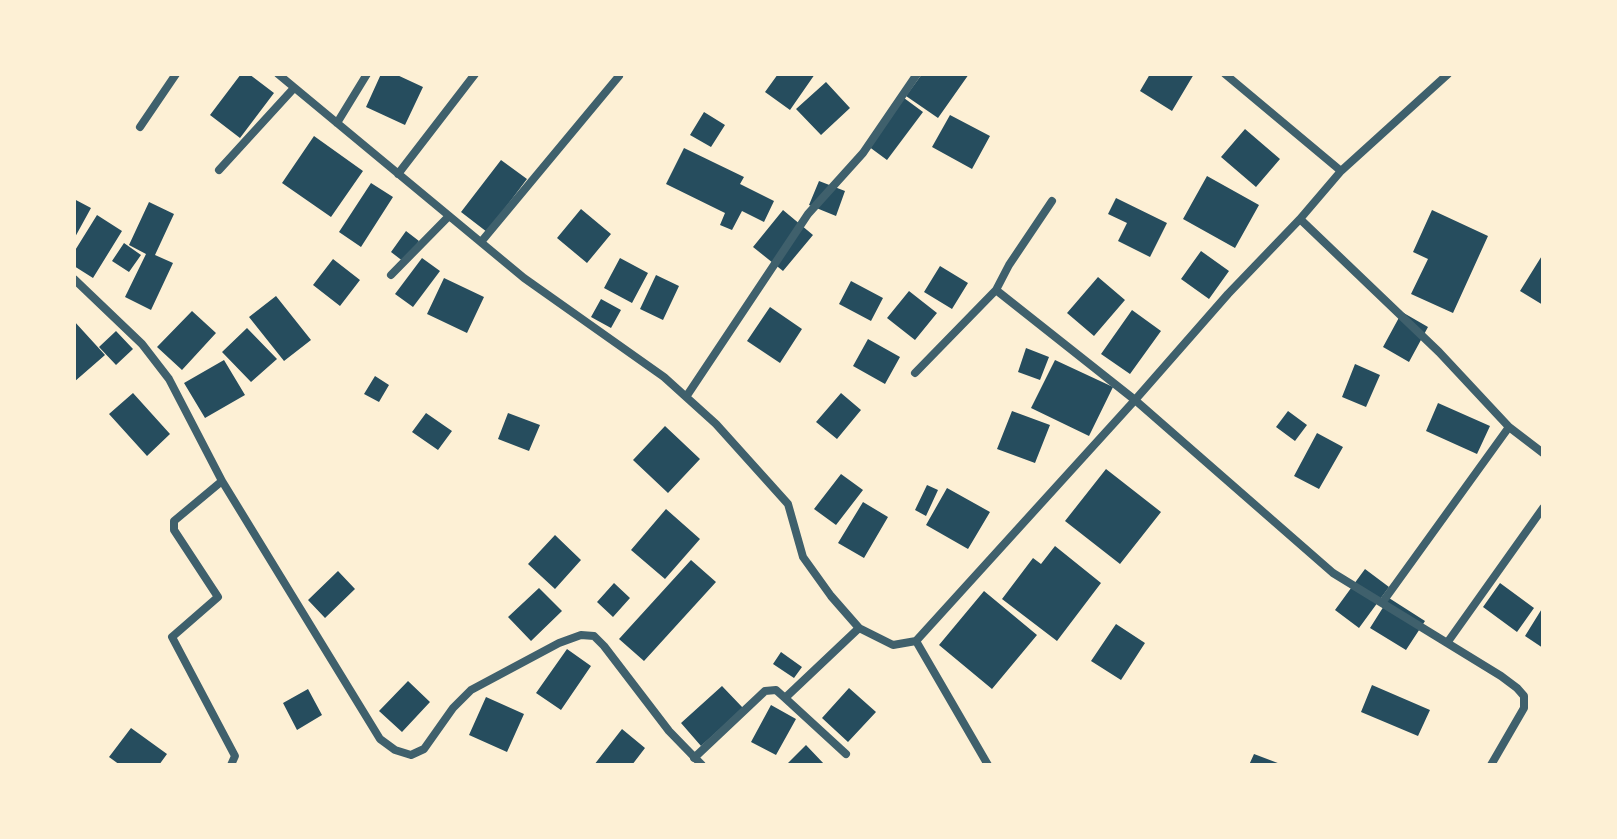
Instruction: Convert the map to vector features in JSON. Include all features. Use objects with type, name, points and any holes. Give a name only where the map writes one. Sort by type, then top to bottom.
[{"type":"street","points":[[140,127],[176,74]]},
{"type":"street","points":[[337,123],[367,74]]},
{"type":"street","points":[[398,174],[475,74]]},
{"type":"street","points":[[686,397],[808,214],[863,153],[917,74]]},
{"type":"street","points":[[1225,74],[1341,171]]},
{"type":"street","points":[[282,75],[524,278],[664,377],[716,424],[788,504],[803,557],[831,596],[859,628],[893,645],[916,641],[1341,171],[1448,74]]},
{"type":"street","points":[[481,242],[619,76]]},
{"type":"street","points":[[219,170],[294,88]]},
{"type":"street","points":[[915,373],[996,290],[1052,201]]},
{"type":"street","points":[[391,275],[449,216]]},
{"type":"street","points":[[1300,219],[1439,352],[1509,427],[1543,453]]},
{"type":"street","points":[[76,285],[142,344],[169,379],[222,481],[380,739],[395,750],[411,755],[424,749],[453,708],[471,690],[559,643],[581,635],[594,636],[669,731],[702,765]]},
{"type":"street","points":[[996,290],[1135,400],[1333,573],[1517,688],[1524,696],[1524,708],[1491,765]]},
{"type":"street","points":[[1382,603],[1509,427]]},
{"type":"street","points":[[222,481],[174,521],[174,530],[218,597],[172,637],[235,756],[231,765]]},
{"type":"street","points":[[1447,643],[1543,508]]},
{"type":"street","points":[[785,698],[859,628]]},
{"type":"street","points":[[916,641],[988,765]]},
{"type":"street","points":[[694,758],[765,691],[776,690],[846,754]]},
{"type":"building","points":[[241,74],[249,74],[274,93],[240,138],[210,115]]},
{"type":"building","points":[[381,74],[395,74],[423,87],[405,125],[366,107]]},
{"type":"building","points":[[778,74],[815,74],[790,110],[765,92]]},
{"type":"building","points":[[922,74],[969,74],[938,118],[906,96]]},
{"type":"building","points":[[1150,74],[1194,74],[1172,111],[1140,91]]},
{"type":"building","points":[[826,82],[850,108],[821,135],[796,109]]},
{"type":"building","points":[[904,98],[923,112],[887,160],[868,146]]},
{"type":"building","points":[[704,112],[725,125],[711,147],[690,135]]},
{"type":"building","points":[[950,115],[990,136],[972,169],[932,147]]},
{"type":"building","points":[[1245,129],[1280,159],[1256,187],[1221,157]]},
{"type":"building","points":[[314,136],[363,171],[331,217],[282,183]]},
{"type":"building","points":[[684,148],[744,177],[740,184],[774,201],[764,222],[742,211],[732,230],[720,225],[725,213],[666,184]]},
{"type":"building","points":[[501,160],[527,179],[487,232],[461,212]]},
{"type":"building","points":[[1207,176],[1259,205],[1235,248],[1183,219]]},
{"type":"building","points":[[819,181],[845,191],[836,216],[809,205]]},
{"type":"building","points":[[371,183],[393,197],[361,247],[339,232]]},
{"type":"building","points":[[1116,198],[1167,223],[1150,257],[1118,241],[1127,223],[1108,214]]},
{"type":"building","points":[[74,199],[91,208],[74,239]]},
{"type":"building","points":[[149,202],[174,214],[155,255],[173,263],[151,310],[125,297],[146,254],[129,245]]},
{"type":"building","points":[[581,209],[611,234],[587,263],[557,238]]},
{"type":"building","points":[[783,210],[813,235],[783,271],[753,247]]},
{"type":"building","points":[[1432,210],[1488,236],[1453,313],[1411,294],[1428,259],[1413,252]]},
{"type":"building","points":[[97,215],[122,231],[93,278],[74,266],[74,252]]},
{"type":"building","points":[[406,231],[419,241],[404,262],[391,252]]},
{"type":"building","points":[[124,243],[141,255],[129,272],[112,261]]},
{"type":"building","points":[[1201,251],[1229,271],[1209,299],[1181,279]]},
{"type":"building","points":[[1543,254],[1543,305],[1520,291]]},
{"type":"building","points":[[422,258],[440,271],[413,307],[395,294]]},
{"type":"building","points":[[620,258],[648,273],[632,303],[604,288]]},
{"type":"building","points":[[333,259],[360,280],[340,306],[313,285]]},
{"type":"building","points":[[940,266],[968,283],[952,309],[924,292]]},
{"type":"building","points":[[656,275],[679,286],[663,320],[640,309]]},
{"type":"building","points":[[1098,277],[1125,300],[1094,336],[1067,313]]},
{"type":"building","points":[[444,278],[484,297],[467,333],[427,314]]},
{"type":"building","points":[[851,281],[883,298],[871,321],[839,304]]},
{"type":"building","points":[[909,291],[937,313],[915,340],[887,318]]},
{"type":"building","points":[[276,296],[311,340],[284,361],[249,317]]},
{"type":"building","points":[[601,299],[621,310],[611,328],[591,317]]},
{"type":"building","points":[[770,307],[802,329],[780,363],[747,341]]},
{"type":"building","points":[[1132,310],[1161,331],[1130,374],[1101,354]]},
{"type":"building","points":[[192,311],[216,333],[182,370],[157,347]]},
{"type":"building","points":[[1402,312],[1428,327],[1409,362],[1383,347]]},
{"type":"building","points":[[74,321],[105,355],[74,382]]},
{"type":"building","points":[[247,328],[277,359],[251,382],[222,352]]},
{"type":"building","points":[[116,331],[133,349],[116,365],[99,347]]},
{"type":"building","points":[[868,339],[900,357],[885,384],[853,366]]},
{"type":"building","points":[[1026,348],[1049,357],[1040,380],[1018,372]]},
{"type":"building","points":[[224,360],[245,395],[205,418],[184,383]]},
{"type":"building","points":[[1055,360],[1113,387],[1089,436],[1031,408]]},
{"type":"building","points":[[1355,364],[1380,375],[1366,407],[1342,397]]},
{"type":"building","points":[[375,376],[389,385],[379,402],[364,394]]},
{"type":"building","points":[[133,393],[170,434],[147,456],[109,414]]},
{"type":"building","points":[[841,393],[861,410],[837,439],[816,422]]},
{"type":"building","points":[[1438,403],[1490,426],[1477,454],[1426,431]]},
{"type":"building","points":[[1012,411],[1050,425],[1035,463],[997,449]]},
{"type":"building","points":[[1288,411],[1307,425],[1295,441],[1276,427]]},
{"type":"building","points":[[426,413],[452,431],[438,450],[412,432]]},
{"type":"building","points":[[508,413],[540,425],[529,451],[498,439]]},
{"type":"building","points":[[665,426],[700,459],[668,493],[633,460]]},
{"type":"building","points":[[1317,433],[1343,447],[1319,489],[1294,476]]},
{"type":"building","points":[[1106,469],[1161,512],[1120,564],[1065,521]]},
{"type":"building","points":[[841,474],[863,490],[836,525],[814,509]]},
{"type":"building","points":[[927,485],[938,490],[926,516],[915,510]]},
{"type":"building","points":[[947,488],[990,512],[968,549],[926,525]]},
{"type":"building","points":[[863,502],[888,517],[864,558],[838,543]]},
{"type":"building","points":[[666,509],[700,539],[665,579],[631,550]]},
{"type":"building","points":[[555,535],[581,560],[555,589],[528,564]]},
{"type":"building","points":[[1055,546],[1101,583],[1057,641],[1002,599],[1033,558],[1041,564]]},
{"type":"building","points":[[691,560],[716,582],[644,661],[619,639]]},
{"type":"building","points":[[1365,569],[1389,587],[1359,628],[1335,610]]},
{"type":"building","points":[[338,571],[355,589],[325,618],[308,600]]},
{"type":"building","points":[[614,583],[630,598],[613,617],[597,602]]},
{"type":"building","points":[[1500,583],[1534,608],[1517,632],[1483,607]]},
{"type":"building","points":[[539,588],[562,611],[531,641],[508,617]]},
{"type":"building","points":[[984,591],[1037,635],[992,689],[939,645]]},
{"type":"building","points":[[1389,598],[1425,621],[1406,650],[1370,628]]},
{"type":"building","points":[[1543,607],[1543,648],[1525,636]]},
{"type":"building","points":[[1116,624],[1145,643],[1121,680],[1091,661]]},
{"type":"building","points":[[567,649],[591,666],[561,710],[536,693]]},
{"type":"building","points":[[781,652],[802,667],[794,678],[773,664]]},
{"type":"building","points":[[408,681],[430,702],[402,732],[379,711]]},
{"type":"building","points":[[1372,685],[1430,710],[1418,736],[1361,712]]},
{"type":"building","points":[[722,686],[743,708],[701,746],[681,723]]},
{"type":"building","points":[[849,688],[876,712],[848,742],[822,718]]},
{"type":"building","points":[[308,689],[322,715],[297,730],[283,703]]},
{"type":"building","points":[[486,697],[524,714],[507,752],[469,735]]},
{"type":"building","points":[[771,705],[796,719],[776,755],[751,742]]},
{"type":"building","points":[[131,728],[167,754],[159,765],[120,765],[109,757]]},
{"type":"building","points":[[622,729],[645,748],[632,765],[594,765]]},
{"type":"building","points":[[806,745],[825,765],[786,765]]},
{"type":"building","points":[[1254,754],[1283,765],[1249,765]]}]
